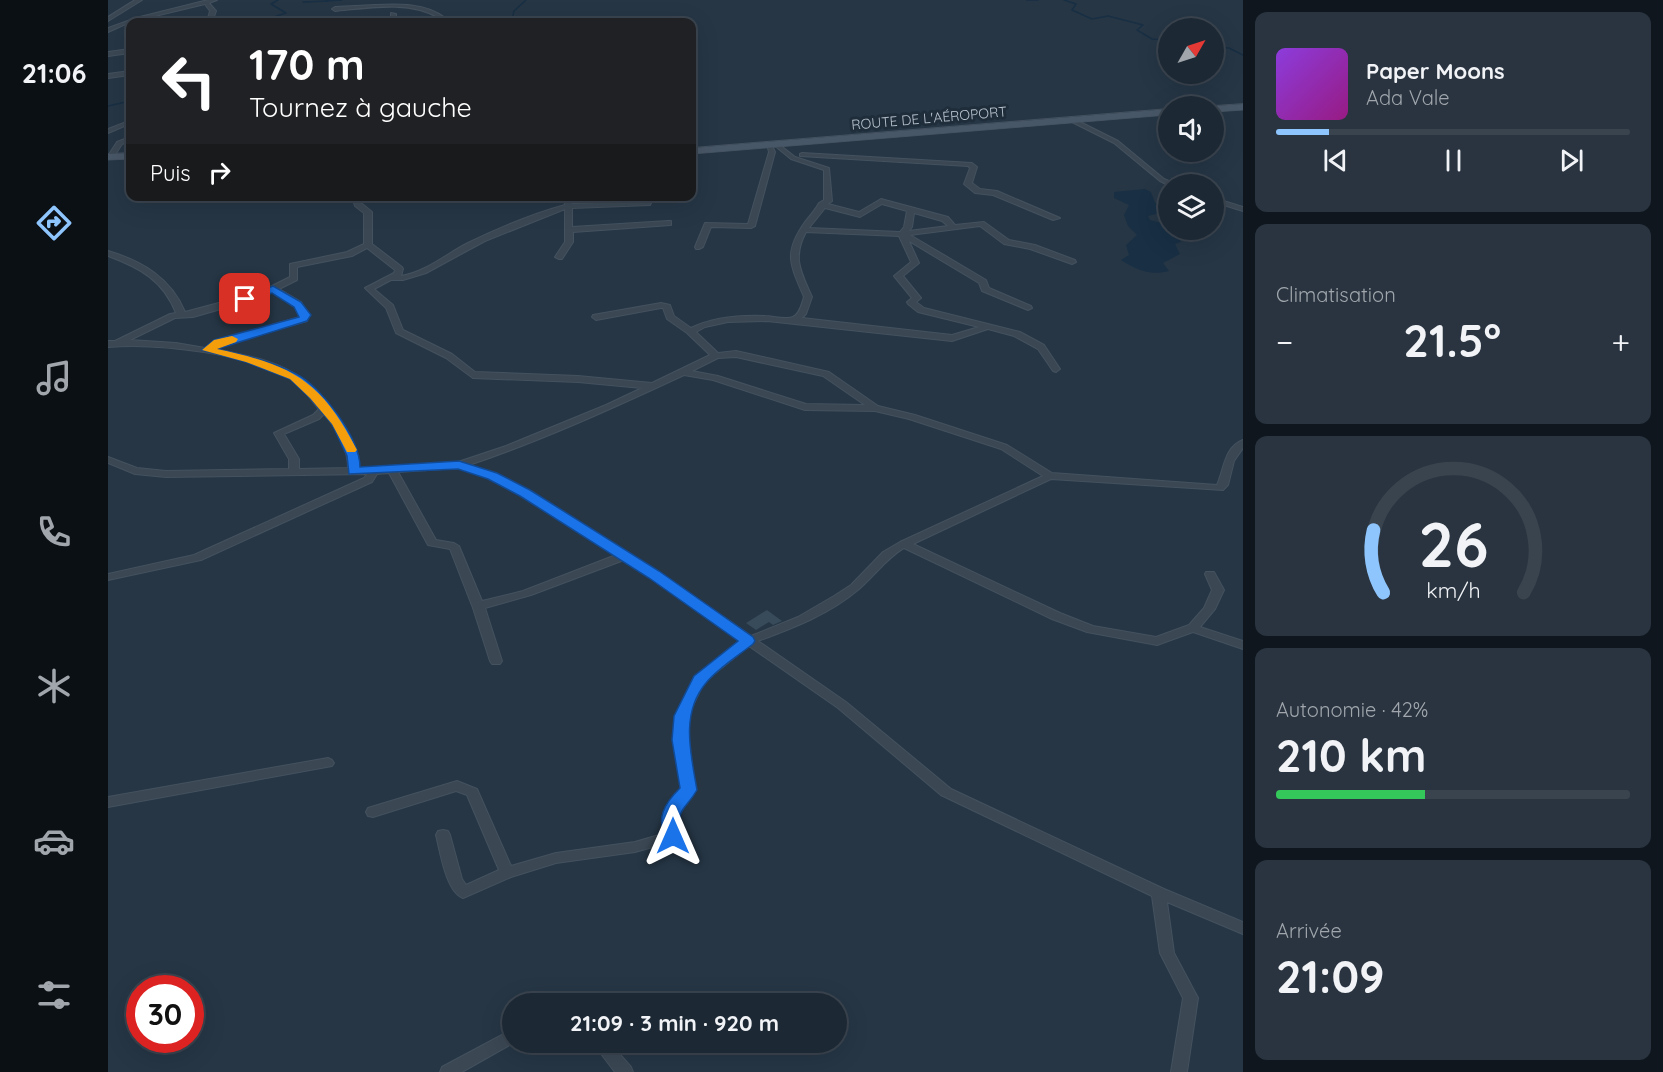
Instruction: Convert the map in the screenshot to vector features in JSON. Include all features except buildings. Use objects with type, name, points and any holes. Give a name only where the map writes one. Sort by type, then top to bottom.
[{"type":"main road","points":[[1224,108],[1243,106]]},
{"type":"main road","name":"ROUTE DE L'AÉROPORT","points":[[696,151],[1158,113]]},
{"type":"main road","points":[[110,157],[126,156]]},
{"type":"street","points":[[108,20],[139,0]]},
{"type":"street","points":[[142,18],[214,0]]},
{"type":"street","points":[[206,2],[214,14],[212,18]]},
{"type":"street","points":[[335,9],[417,7],[438,14],[442,18]]},
{"type":"street","points":[[393,14],[394,18]]},
{"type":"street","points":[[108,30],[126,23]]},
{"type":"street","points":[[108,54],[126,52]]},
{"type":"street","points":[[108,76],[126,74]]},
{"type":"street","points":[[1072,120],[1116,142],[1158,177]]},
{"type":"street","points":[[108,131],[126,124]]},
{"type":"street","points":[[110,157],[119,143],[126,140]]},
{"type":"street","points":[[772,144],[787,154],[827,169],[828,201],[814,213],[794,250],[797,272],[807,297],[802,314],[794,320]]},
{"type":"street","points":[[699,247],[708,225],[751,226],[772,152],[772,144]]},
{"type":"street","points":[[787,154],[970,164],[974,167],[968,184],[978,191],[994,193],[1056,218]]},
{"type":"street","points":[[357,201],[368,212],[369,245],[399,269],[398,274],[392,278],[369,288],[390,307],[399,332],[449,356],[473,375],[578,379],[652,386]]},
{"type":"street","points":[[559,257],[569,242],[568,201]]},
{"type":"street","points":[[822,205],[860,215],[881,201],[945,219],[954,228]]},
{"type":"street","points":[[392,278],[403,279],[423,272],[474,243],[568,206],[647,203]]},
{"type":"street","points":[[1224,203],[1243,209]]},
{"type":"street","points":[[902,234],[908,227],[911,210]]},
{"type":"street","points":[[568,230],[668,222]]},
{"type":"street","points":[[805,231],[902,234],[981,224],[1007,242],[1032,247],[1072,262]]},
{"type":"street","points":[[902,234],[983,282],[985,289],[1028,308]]},
{"type":"street","points":[[902,234],[915,263],[898,276],[916,298],[911,302],[921,310],[1017,334],[1041,347],[1056,369]]},
{"type":"street","points":[[113,344],[142,328],[181,314],[207,310],[273,289],[294,278],[292,267],[349,255],[369,245]]},
{"type":"street","points":[[108,253],[135,263],[164,282],[181,314]]},
{"type":"street","points":[[207,350],[218,343],[304,319],[305,315],[298,304],[273,289]]},
{"type":"street","points":[[596,317],[661,305],[667,307],[670,317],[690,331],[716,356]]},
{"type":"street","points":[[690,331],[704,324],[728,318],[794,320],[952,338],[988,327]]},
{"type":"street","points":[[113,344],[207,350],[249,359],[294,377],[314,395],[347,438],[354,456],[353,471]]},
{"type":"street","points":[[108,460],[135,471],[166,474],[374,471],[459,465],[509,448],[716,356],[736,354],[826,374],[875,408]]},
{"type":"street","points":[[684,372],[753,389],[805,407],[875,408],[1004,447],[1050,476],[1219,488],[1223,485],[1228,465],[1238,446],[1243,443]]},
{"type":"street","points":[[294,472],[294,459],[279,433],[316,417],[324,409]]},
{"type":"street","points":[[459,465],[492,476],[525,493],[624,556],[842,705],[946,792],[1159,893],[1243,928]]},
{"type":"street","points":[[392,470],[432,543],[454,546],[478,606],[496,661]]},
{"type":"street","points":[[108,577],[197,558],[368,480],[374,471]]},
{"type":"street","points":[[443,835],[455,880],[463,892],[507,873],[556,858],[634,847],[673,836],[669,818],[674,805],[689,790],[680,740],[682,716],[699,680],[748,641],[802,620],[838,599],[855,587],[887,554],[904,544],[1050,476]]},
{"type":"street","points":[[904,544],[1056,616],[1091,629],[1157,641],[1193,628],[1209,609],[1218,590],[1210,574]]},
{"type":"street","points":[[478,606],[527,593],[624,556]]},
{"type":"street","points":[[1193,628],[1243,645]]},
{"type":"street","points":[[108,802],[328,763]]},
{"type":"street","points":[[373,812],[456,786],[472,792],[507,873]]},
{"type":"street","points":[[1159,893],[1167,953],[1191,998],[1179,1072]]},
{"type":"street","points":[[448,1072],[502,1042]]},
{"type":"street","points":[[609,1053],[625,1072]]},
{"type":"water","points":[[1145,189],[1151,192],[1155,203],[1158,203],[1158,214],[1148,216],[1150,220],[1158,222],[1158,240],[1180,240],[1181,242],[1175,244],[1180,254],[1163,263],[1169,271],[1156,273],[1144,271],[1121,260],[1129,255],[1126,245],[1137,235],[1128,226],[1124,215],[1129,205],[1114,198],[1114,192]]},
{"type":"waterway","points":[[270,18],[286,13],[271,4],[278,0]]},
{"type":"waterway","points":[[326,1],[342,0]]},
{"type":"waterway","points":[[512,18],[514,11],[526,0]]},
{"type":"waterway","points":[[1027,0],[1038,0]]},
{"type":"waterway","points":[[1064,0],[1076,4],[1072,10],[1092,19],[1108,16],[1143,25],[1137,30],[1152,39],[1158,39]]},
{"type":"waterway","points":[[303,2],[327,1]]},
{"type":"waterway","points":[[1224,48],[1243,55]]},
{"type":"waterway","points":[[108,106],[126,102]]},
{"type":"slow traffic","points":[[232,339],[218,343],[207,350],[249,359],[294,377],[314,395],[337,423],[347,438],[351,450]]},
{"type":"route","points":[[245,299],[273,289],[298,304],[305,315],[304,319],[218,343],[207,350],[249,359],[294,377],[314,395],[347,438],[354,456],[353,471],[459,465],[492,476],[525,493],[654,574],[748,641],[699,680],[682,716],[680,740],[689,790],[674,805],[669,818],[673,836]]}]
